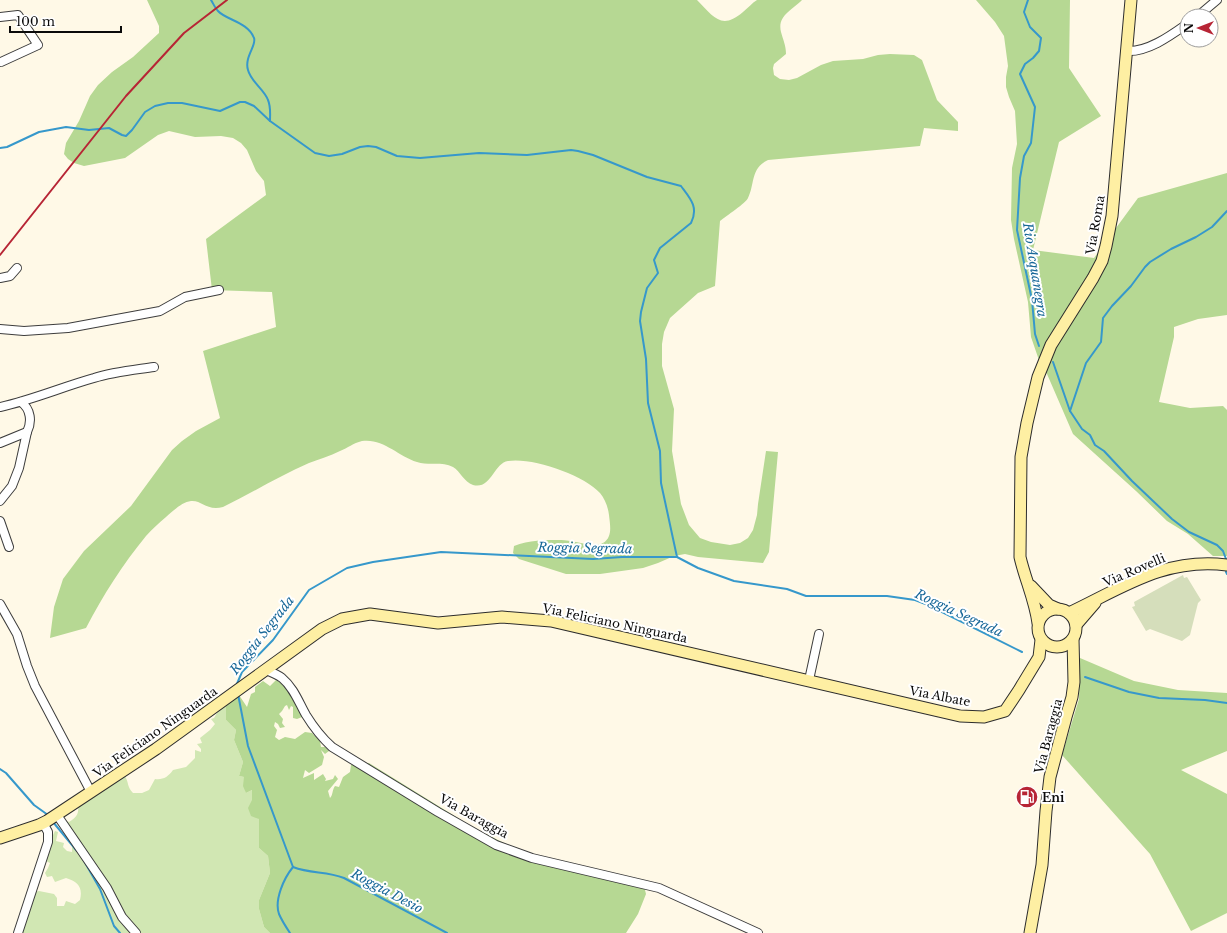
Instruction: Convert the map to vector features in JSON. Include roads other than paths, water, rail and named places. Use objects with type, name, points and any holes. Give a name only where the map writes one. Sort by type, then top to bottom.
[{"type":"street","name":"Via Roma","points":[[1038,622],[1034,599],[1022,568],[1020,550],[1021,468],[1025,437],[1038,377],[1051,345],[1093,278],[1102,261],[1106,246],[1112,216],[1131,0]]},
{"type":"street","points":[[1208,8],[1217,0]]},
{"type":"street","points":[[0,17],[18,15],[38,45],[1,62]]},
{"type":"street","points":[[1127,51],[1139,50],[1147,47],[1179,29]]},
{"type":"street","points":[[0,278],[10,276],[17,268]]},
{"type":"street","points":[[0,329],[18,331],[68,328],[160,311],[185,297],[219,290]]},
{"type":"street","points":[[0,407],[22,402],[94,378],[119,372],[154,367]]},
{"type":"street","points":[[0,501],[12,486],[19,468],[30,421],[30,415],[22,402]]},
{"type":"street","points":[[0,443],[27,432]]},
{"type":"street","points":[[0,521],[2,532],[9,547]]},
{"type":"street","name":"Via Rovelli","points":[[1069,613],[1098,600],[1120,587],[1166,569],[1198,564],[1227,565]]},
{"type":"street","name":"Via Roma","points":[[1027,581],[1038,595],[1049,605],[1058,609]]},
{"type":"street","name":"Via Rovelli","points":[[1076,625],[1098,600]]},
{"type":"street","points":[[0,604],[17,634],[35,686],[91,792]]},
{"type":"street","points":[[1054,647],[1063,647],[1069,644],[1076,632],[1074,618],[1069,613],[1058,609],[1046,612],[1038,622],[1041,640],[1054,647],[1067,653],[1074,665]]},
{"type":"street","name":"Via Feliciano Ninguarda","points":[[0,838],[50,819],[156,750],[322,629],[342,619],[370,614],[438,623],[502,617],[551,621],[809,680]]},
{"type":"street","points":[[809,680],[819,634]]},
{"type":"street","name":"Via Baraggia","points":[[1030,933],[1042,865],[1050,777],[1072,697],[1074,682],[1073,639]]},
{"type":"street","name":"Via Albate","points":[[809,680],[960,716],[984,717],[1005,711],[1039,657],[1041,640]]},
{"type":"street","name":"Via Albate","points":[[1039,657],[1054,647]]},
{"type":"street","name":"Via Baraggia","points":[[266,670],[282,678],[289,685],[296,694],[306,715],[320,736],[332,747],[438,812],[496,845],[532,858],[659,888],[758,933]]},
{"type":"street","points":[[18,933],[48,842],[50,819]]},
{"type":"street","points":[[50,819],[108,888],[122,916],[136,933]]},
{"type":"waterway","points":[[211,0],[218,11],[247,28],[254,38],[254,44],[247,65],[252,78],[264,92],[268,100],[270,108],[270,121]]},
{"type":"waterway","name":"Rio Acquanegra","points":[[1028,0],[1024,12],[1030,27],[1041,38],[1039,51],[1025,64],[1020,74],[1035,107],[1031,143],[1024,156],[1020,178],[1017,230],[1032,300],[1035,334],[1039,346]]},
{"type":"waterway","points":[[0,148],[7,147],[39,132],[66,127],[89,130],[109,128],[126,136],[145,112],[155,106],[168,103],[182,103],[220,111],[240,102],[245,102],[254,106],[270,121],[315,153],[329,156],[342,154],[360,147],[368,146],[376,147],[397,156],[420,158],[479,153],[527,155],[571,150],[593,155],[647,177],[681,186],[694,207],[693,217],[691,223],[660,248],[654,260],[658,273],[647,288],[640,321],[646,359],[648,403],[660,451],[661,483],[677,557]]},
{"type":"waterway","name":"Rio Acquanegra","points":[[1070,411],[1086,363],[1101,342],[1103,318],[1112,306],[1131,286],[1150,262],[1212,227],[1227,211]]},
{"type":"waterway","name":"Rio Acquanegra","points":[[1053,362],[1070,411],[1082,429],[1090,435],[1095,445],[1104,451],[1132,481],[1172,519],[1189,532],[1217,545],[1223,551],[1226,559]]},
{"type":"waterway","name":"Roggia Segrada","points":[[236,686],[242,672],[273,640],[309,590],[347,568],[373,562],[441,552],[593,559],[622,557],[677,557],[698,568],[734,581],[787,589],[806,596],[887,596],[915,600],[1022,652]]},
{"type":"waterway","points":[[1085,677],[1129,692],[1159,698],[1205,700],[1227,703]]},
{"type":"waterway","name":"Roggia Segrada","points":[[238,694],[248,746],[293,867]]},
{"type":"waterway","name":"Roggia Segrada","points":[[0,769],[6,773],[34,805],[48,815]]},
{"type":"waterway","name":"Roggia Segrada","points":[[53,822],[77,851]]},
{"type":"waterway","name":"Roggia Segrada","points":[[83,859],[100,889],[114,926],[120,933]]},
{"type":"waterway","name":"Roggia Desio","points":[[293,867],[344,878],[447,933]]},
{"type":"waterway","name":"Roggia Segrada","points":[[290,933],[279,914],[278,902],[283,883],[293,867]]},
{"type":"railway","points":[[0,255],[126,96],[184,33],[227,0]]},
{"type":"place","name":"Eni","points":[[1027,797]]}]
